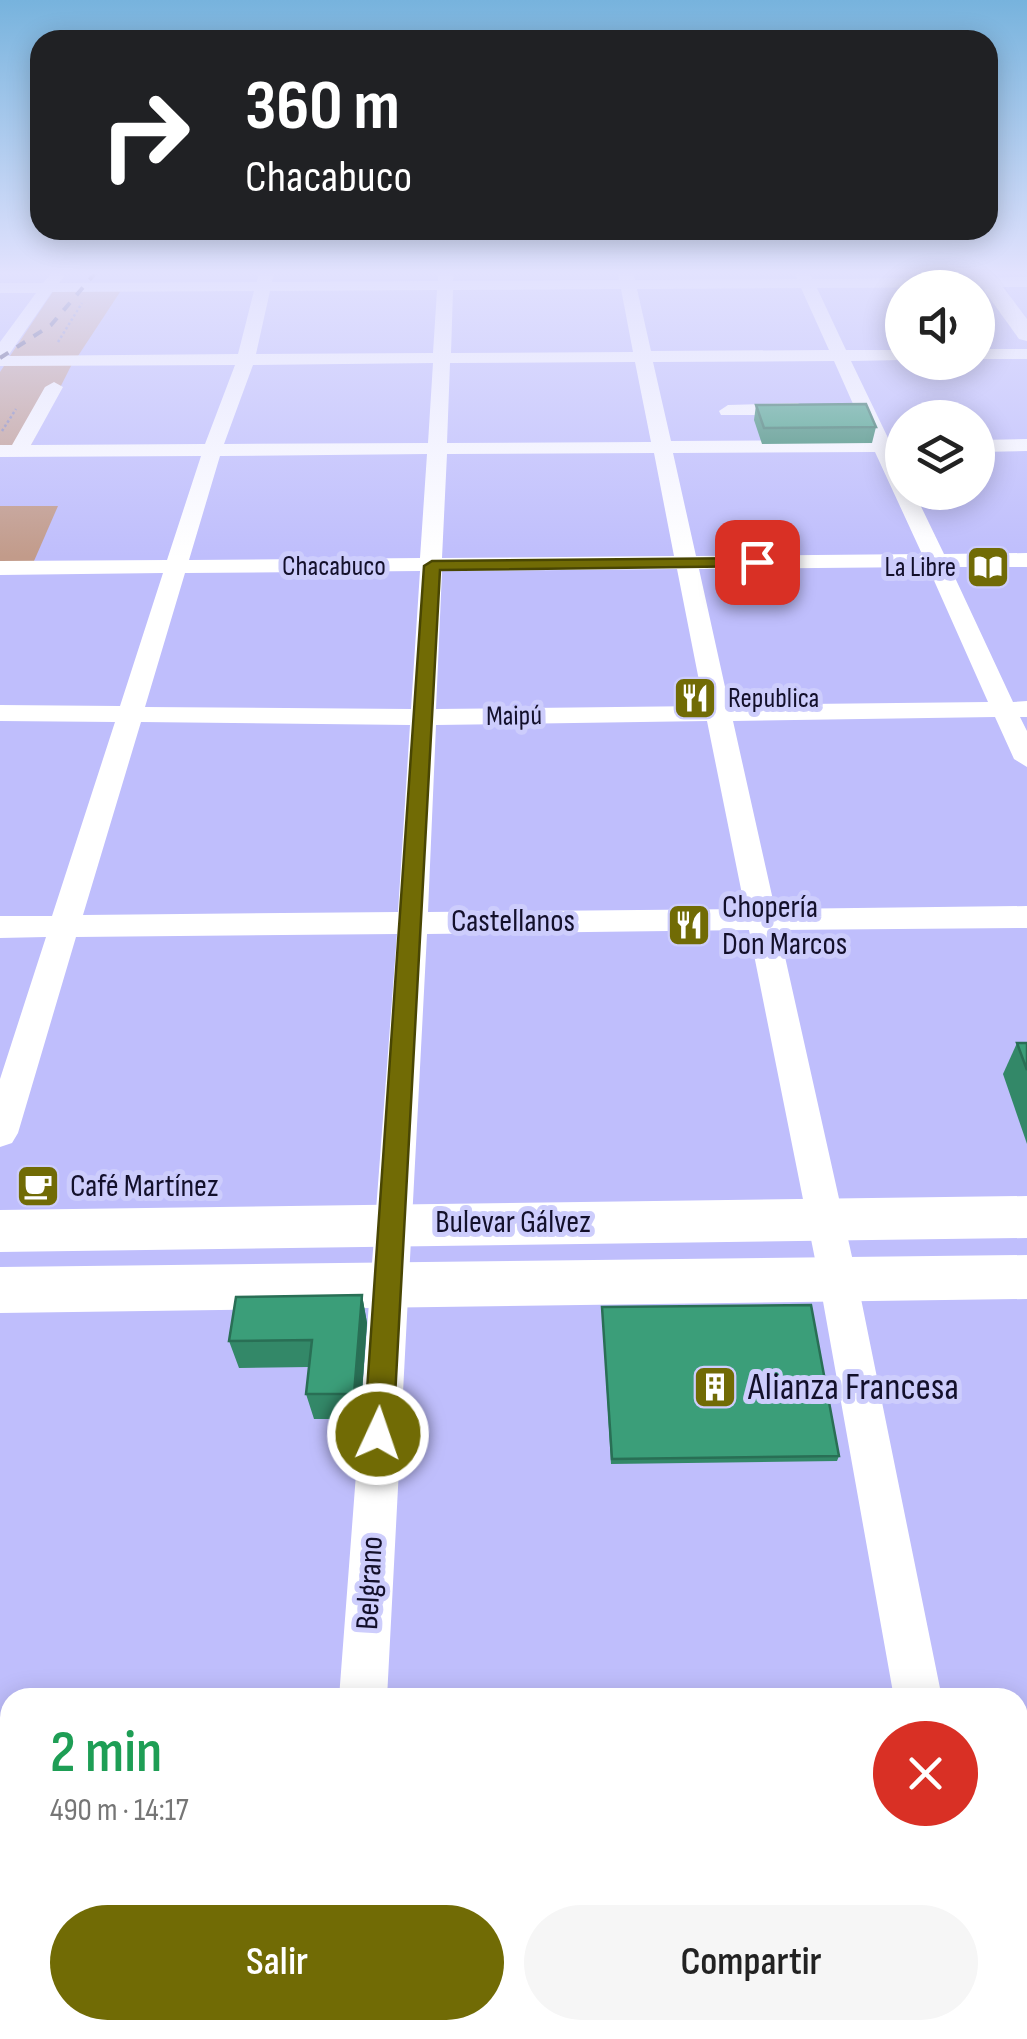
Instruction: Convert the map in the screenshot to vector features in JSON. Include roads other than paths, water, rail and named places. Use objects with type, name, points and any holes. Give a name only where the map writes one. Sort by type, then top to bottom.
[{"type":"main road","name":"Bulevar Gálvez","points":[[0,1231],[390,1222],[1027,1217]]},
{"type":"main road","name":"Bulevar Gálvez","points":[[0,1290],[1027,1277]]},
{"type":"street","points":[[0,1132],[212,451],[243,366]]},
{"type":"street","name":"Belgrano","points":[[365,1688],[390,1222],[413,921],[441,366]]},
{"type":"street","points":[[645,366],[822,1220],[838,1279],[916,1688]]},
{"type":"street","points":[[844,366],[857,408],[885,439]]},
{"type":"street","points":[[9,452],[54,387]]},
{"type":"street","points":[[728,411],[817,408]]},
{"type":"street","points":[[995,446],[1027,446]]},
{"type":"street","points":[[9,452],[885,447]]},
{"type":"street","points":[[912,510],[1015,709],[1027,759]]},
{"type":"street","name":"Chacabuco","points":[[0,568],[1027,560]]},
{"type":"street","name":"Maipú","points":[[0,714],[423,717],[1015,709]]},
{"type":"street","name":"Castellanos","points":[[0,927],[1027,916]]},
{"type":"place","name":"La Libre","points":[[988,567]]},
{"type":"place","name":"Republica","points":[[695,698]]},
{"type":"place","name":"Chopería Don Marcos","points":[[689,925]]},
{"type":"place","name":"Café Martínez","points":[[38,1186]]},
{"type":"place","name":"Alianza Francesa","points":[[715,1387]]}]
